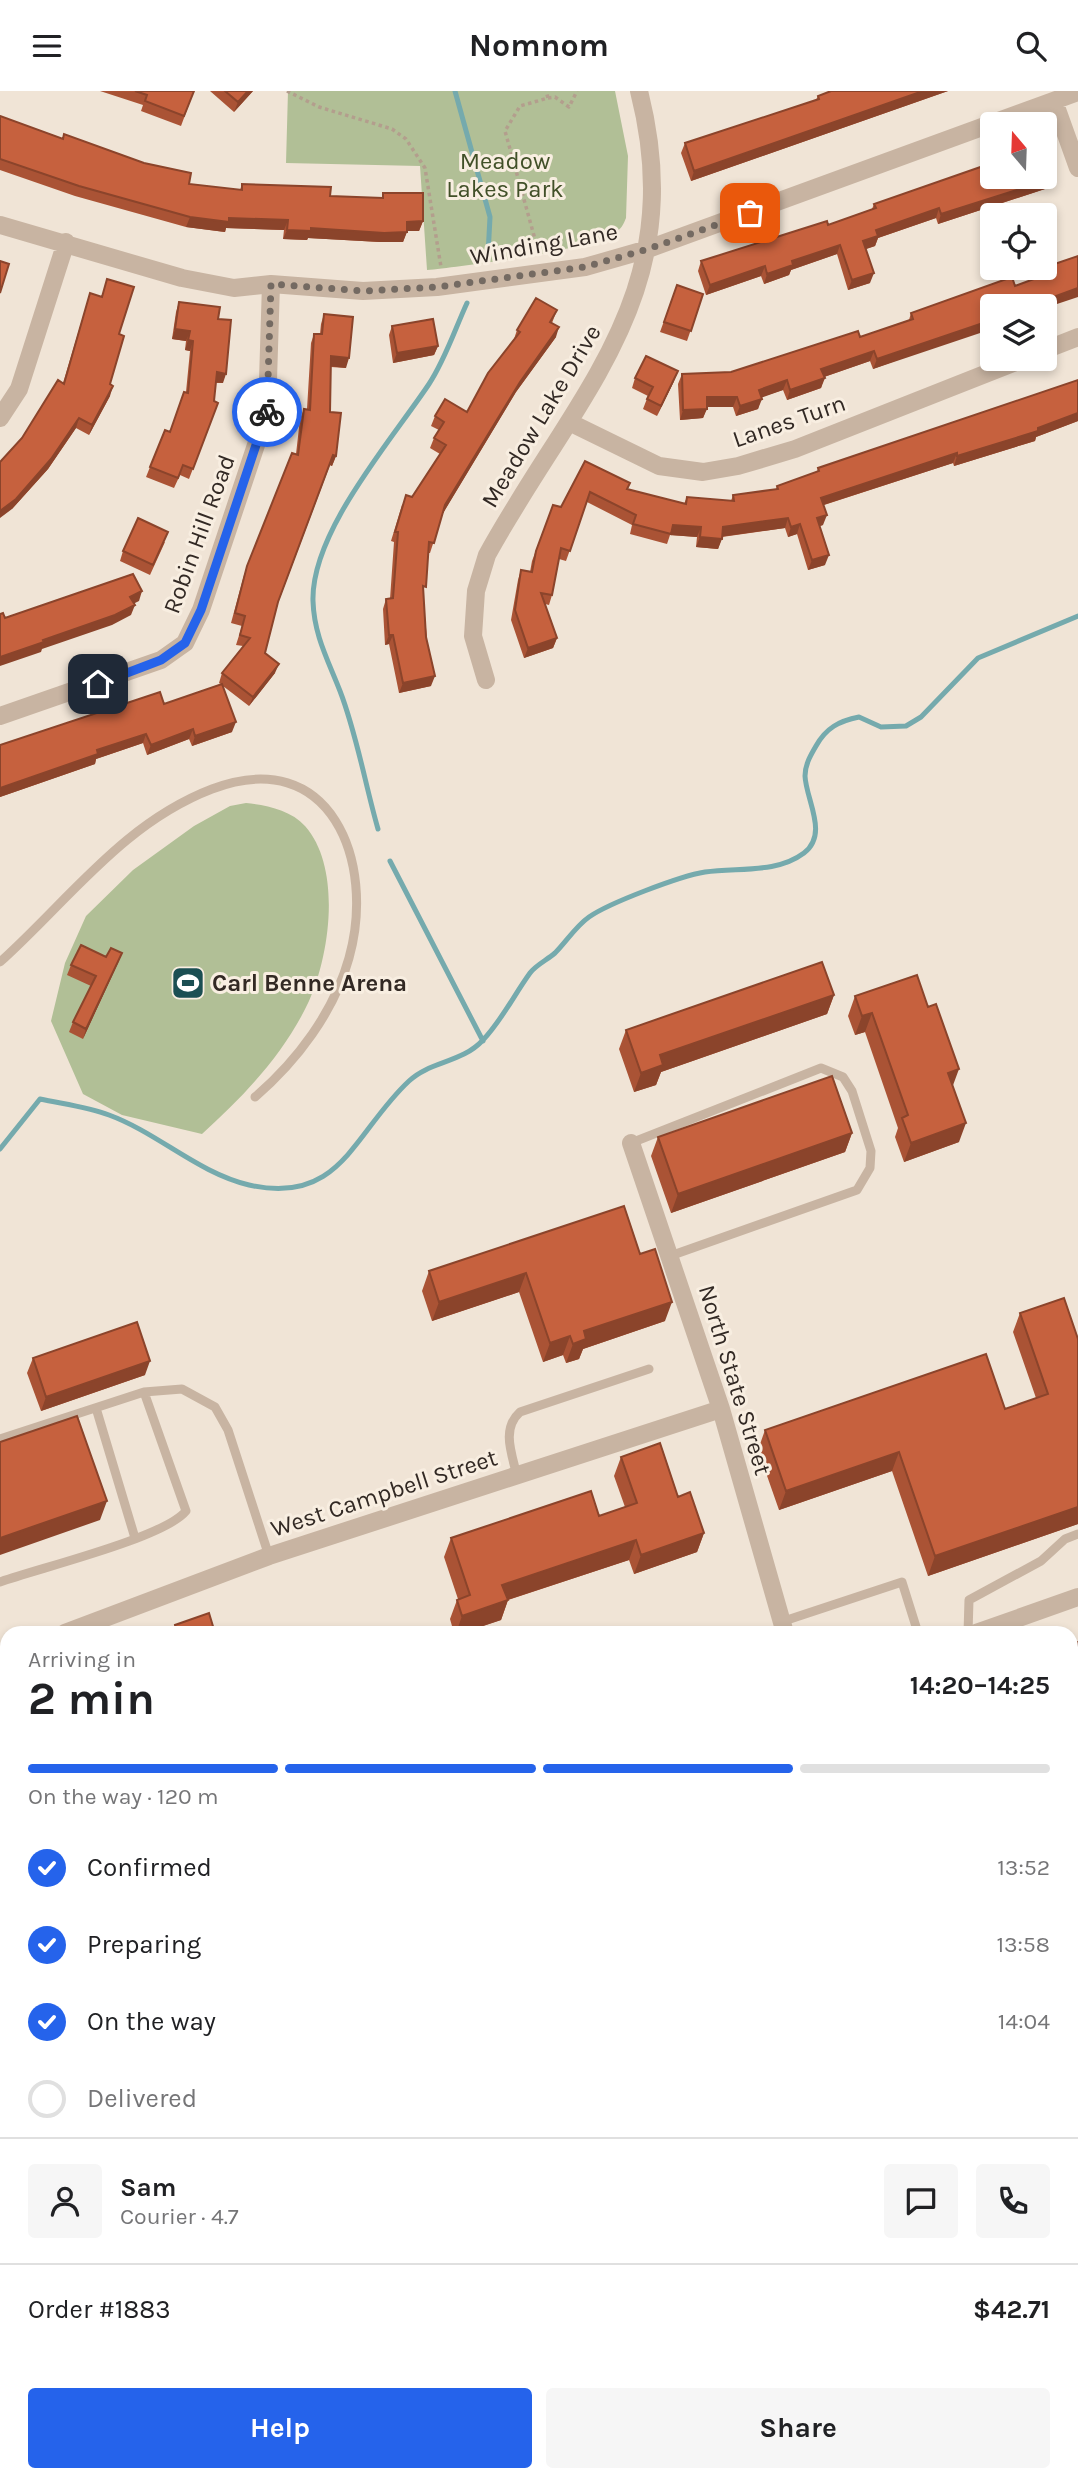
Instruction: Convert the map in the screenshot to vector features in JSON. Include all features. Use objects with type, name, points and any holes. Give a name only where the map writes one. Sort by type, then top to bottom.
[{"type":"street","name":"Meadow Lake Drive","points":[[486,680],[473,636],[476,591],[487,555],[614,348],[635,295],[648,249],[653,192],[645,116],[639,91]]},
{"type":"street","name":"Winding Lane","points":[[0,225],[182,278],[234,288],[271,284],[363,291],[437,287],[585,267],[648,249],[1078,92]]},
{"type":"street","points":[[1054,101],[1078,168]]},
{"type":"street","points":[[0,418],[19,389],[65,242]]},
{"type":"street","name":"Robin Hill Road","points":[[0,716],[161,660],[185,643],[201,610],[267,412],[271,284]]},
{"type":"street","points":[[1057,345],[1078,337]]},
{"type":"street","name":"Lanes Turn","points":[[570,423],[659,466],[703,472],[738,466],[795,449],[993,371]]},
{"type":"street","name":"North State Street","points":[[631,1143],[721,1409],[782,1626]]},
{"type":"street","name":"West Campbell Street","points":[[84,1626],[269,1556],[721,1409]]},
{"type":"street","points":[[996,1626],[1078,1597]]},
{"type":"lane","points":[[0,963],[94,868],[138,831],[174,809],[211,790],[234,783],[263,780],[287,783],[306,791],[322,805],[349,846],[359,895],[356,921],[349,958],[324,1014],[289,1065],[256,1097]]},
{"type":"lane","points":[[631,1143],[821,1069],[843,1077],[852,1091],[871,1151],[870,1168],[857,1190],[670,1256]]},
{"type":"lane","points":[[517,1476],[508,1439],[511,1420],[520,1412],[649,1369]]},
{"type":"lane","points":[[0,1439],[144,1392],[182,1389],[215,1407],[228,1430],[269,1556]]},
{"type":"lane","points":[[0,1582],[135,1538],[179,1519],[186,1511],[144,1392]]},
{"type":"lane","points":[[96,1408],[135,1538]]},
{"type":"lane","points":[[968,1626],[969,1600],[1041,1561],[1065,1539],[1078,1534]]},
{"type":"lane","points":[[788,1626],[902,1582],[916,1626]]},
{"type":"path","points":[[287,91],[319,107],[392,128],[406,139],[425,168],[441,267]]},
{"type":"path","points":[[546,91],[548,99]]},
{"type":"path","points":[[538,250],[505,131],[520,106],[555,97],[569,107],[577,91]]},
{"type":"green space","name":"Meadow Lakes Park","points":[[288,91],[615,91],[628,156],[626,218],[617,231],[582,245],[526,257],[427,270],[420,166],[286,163]]},
{"type":"green space","name":"Carl Benne Arena","points":[[246,803],[278,809],[293,816],[305,826],[317,844],[324,864],[328,887],[327,936],[309,1001],[276,1056],[233,1105],[202,1134],[122,1115],[83,1094],[51,1021],[65,963],[86,916],[133,870],[194,826],[230,806]]},
{"type":"building","points":[[135,91],[194,91],[184,116],[145,101],[147,95]]},
{"type":"building","points":[[225,91],[248,91],[238,102]]},
{"type":"building","points":[[831,91],[923,91],[694,171],[685,143],[819,99],[818,96]]},
{"type":"building","points":[[0,116],[63,139],[64,134],[144,163],[191,173],[189,184],[242,190],[242,184],[331,187],[330,196],[383,198],[383,193],[423,193],[423,221],[407,222],[407,232],[384,233],[311,228],[311,231],[287,230],[288,220],[229,218],[229,222],[190,217],[79,186],[0,159]]},
{"type":"building","points":[[980,167],[980,189],[1020,189],[941,214],[939,208],[876,230],[878,236],[863,241],[874,273],[852,280],[840,245],[792,261],[793,265],[767,274],[765,266],[710,285],[701,261],[827,221],[828,225],[876,208],[874,204]]},
{"type":"building","points":[[1078,256],[1078,288],[1057,296],[980,294],[980,324],[877,359],[874,351],[821,369],[825,378],[790,390],[787,380],[759,390],[762,399],[740,406],[737,397],[707,397],[707,409],[683,410],[682,374],[731,372],[858,331],[860,337],[913,319],[911,313],[1004,280],[1013,280],[1015,286],[1031,280],[1057,280],[1057,263]]},
{"type":"building","points":[[0,261],[9,264],[0,293]]},
{"type":"building","points":[[107,279],[134,287],[119,334],[124,336],[110,384],[113,386],[92,425],[79,418],[51,459],[16,499],[0,511],[0,462],[22,438],[58,380],[64,384],[90,293],[102,297]]},
{"type":"building","points":[[677,285],[703,294],[691,331],[664,322]]},
{"type":"building","points":[[536,298],[557,310],[550,322],[559,327],[520,382],[445,505],[434,543],[429,542],[426,587],[423,586],[426,637],[435,676],[403,683],[393,635],[389,635],[386,599],[393,598],[398,532],[395,532],[406,495],[412,497],[446,445],[434,438],[444,422],[435,416],[445,399],[467,412],[488,373],[520,332],[517,330]]},
{"type":"building","points":[[179,302],[220,307],[218,319],[231,320],[226,374],[217,372],[214,401],[218,403],[193,469],[183,465],[178,478],[150,467],[165,430],[170,432],[184,392],[188,393],[193,341],[188,340],[190,331],[175,329]]},
{"type":"building","points":[[324,314],[353,317],[349,358],[331,356],[330,412],[341,413],[336,456],[333,455],[278,602],[265,653],[279,664],[253,697],[222,673],[250,638],[240,635],[245,616],[235,613],[247,566],[292,453],[298,455],[304,409],[310,410],[314,334],[322,334]]},
{"type":"building","points":[[433,319],[438,346],[397,353],[392,326]]},
{"type":"building","points":[[646,356],[678,371],[661,406],[647,399],[653,387],[635,378]]},
{"type":"building","points":[[1078,380],[1078,413],[1038,428],[1038,431],[957,456],[957,453],[821,498],[827,515],[817,518],[829,555],[812,560],[800,524],[791,527],[788,518],[723,527],[722,539],[700,537],[701,527],[673,525],[671,534],[633,524],[636,515],[590,492],[570,551],[561,548],[552,595],[541,593],[557,638],[528,648],[515,610],[521,570],[532,572],[536,551],[553,505],[561,507],[585,461],[630,483],[627,489],[686,504],[687,497],[734,501],[733,495],[778,489],[777,486],[819,471],[818,468]]},
{"type":"building","points":[[138,518],[168,532],[153,565],[123,551]]},
{"type":"building","points":[[133,574],[142,591],[130,597],[135,605],[115,615],[0,657],[0,614],[3,613],[5,618]]},
{"type":"building","points":[[222,684],[236,722],[195,736],[193,729],[151,745],[146,734],[97,750],[98,754],[0,788],[0,745],[160,692],[164,704]]},
{"type":"building","points":[[81,945],[106,957],[111,948],[122,953],[86,1029],[73,1022],[96,976],[71,965]]},
{"type":"building","points":[[822,962],[834,995],[660,1055],[663,1065],[641,1073],[626,1030]]},
{"type":"building","points":[[917,975],[928,1007],[936,1004],[959,1069],[948,1073],[966,1123],[911,1143],[902,1118],[908,1115],[872,1013],[862,1016],[855,996]]},
{"type":"building","points":[[832,1076],[852,1133],[678,1194],[658,1137]]},
{"type":"building","points":[[624,1206],[640,1254],[655,1249],[672,1302],[584,1331],[586,1339],[573,1344],[570,1336],[550,1343],[526,1273],[439,1302],[429,1271]]},
{"type":"building","points":[[1064,1298],[1078,1339],[1078,1507],[935,1556],[899,1452],[786,1491],[765,1430],[986,1354],[1005,1409],[1048,1394],[1020,1313]]},
{"type":"building","points":[[137,1322],[150,1361],[46,1397],[33,1358]]},
{"type":"building","points":[[77,1416],[107,1501],[0,1538],[0,1442]]},
{"type":"building","points":[[660,1443],[678,1497],[690,1492],[704,1533],[641,1555],[636,1540],[502,1585],[508,1600],[462,1616],[457,1600],[470,1595],[451,1538],[591,1491],[599,1516],[637,1503],[621,1457]]},
{"type":"building","points":[[209,1613],[213,1626],[175,1626]]},
{"type":"waterway","points":[[455,91],[490,217],[488,255]]},
{"type":"waterway","points":[[378,829],[351,725],[316,625],[313,601],[316,574],[325,546],[339,517],[356,488],[435,375],[467,303]]},
{"type":"waterway","points":[[0,1149],[40,1099],[109,1115],[212,1172],[249,1185],[280,1189],[305,1185],[326,1175],[343,1160],[390,1101],[417,1074],[475,1048],[496,1024],[532,970],[555,953],[589,917],[628,898],[679,879],[705,872],[769,867],[793,860],[804,853],[811,845],[816,827],[806,785],[806,768],[816,746],[829,730],[839,723],[859,717],[881,727],[906,726],[921,717],[978,658],[1078,616]]},
{"type":"waterway","points":[[390,861],[483,1041]]},
{"type":"way so far","points":[[267,412],[271,284],[363,291],[437,287],[585,267],[648,249],[750,213]]},
{"type":"place","name":"Carl Benne Arena","points":[[188,983]]},
{"type":"route","points":[[98,684],[161,660],[185,643],[201,610],[234,504],[267,412]]}]
